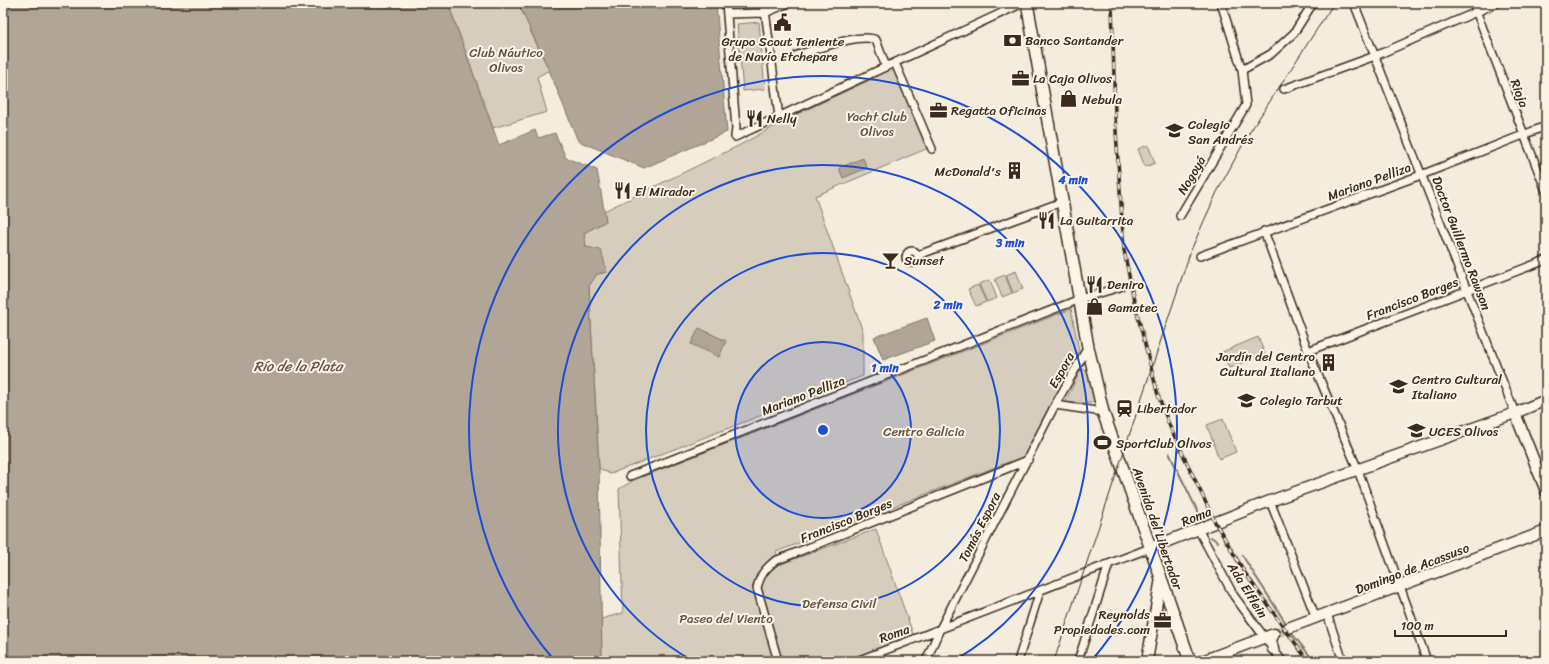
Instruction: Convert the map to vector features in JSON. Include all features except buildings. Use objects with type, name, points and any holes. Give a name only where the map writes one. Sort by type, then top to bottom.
[{"type":"main road","name":"Avenida del Libertador","points":[[1027,3],[1088,347],[1103,412],[1190,661]]},
{"type":"street","points":[[726,3],[736,128],[735,137],[1023,3]]},
{"type":"street","points":[[764,3],[779,117]]},
{"type":"street","points":[[727,14],[765,13],[789,3]]},
{"type":"street","points":[[1221,3],[1242,70],[1271,54],[1294,34],[1313,3]]},
{"type":"street","name":"Doctor Guillermo Rawson","points":[[1354,3],[1546,491]]},
{"type":"street","name":"Rioja","points":[[1472,3],[1546,191]]},
{"type":"street","points":[[1284,89],[1375,56],[1497,3]]},
{"type":"street","points":[[797,55],[851,39],[872,38],[876,40],[886,66]]},
{"type":"street","points":[[895,63],[932,149]]},
{"type":"street","name":"Nogoyá","points":[[1180,216],[1246,104],[1242,70]]},
{"type":"street","name":"Mariano Pelliza","points":[[1200,256],[1264,231],[1421,175],[1546,126]]},
{"type":"street","points":[[918,254],[1062,202]]},
{"type":"street","points":[[1264,231],[1308,351],[1358,470],[1399,587],[1428,661]]},
{"type":"street","name":"Francisco Borges","points":[[1308,351],[1546,260]]},
{"type":"street","name":"Mariano Pelliza","points":[[630,476],[1080,299],[1120,287]]},
{"type":"street","name":"Espora","points":[[1055,405],[1088,347]]},
{"type":"street","name":"Roma","points":[[856,661],[939,631],[1270,501],[1515,413],[1546,400]]},
{"type":"street","points":[[1055,405],[1103,412]]},
{"type":"street","name":"Tomás Espora","points":[[926,661],[939,631],[1055,405]]},
{"type":"street","name":"Francisco Borges","points":[[778,661],[757,588],[759,577],[766,568],[775,561],[1028,460]]},
{"type":"street","points":[[1270,501],[1316,618]]},
{"type":"street","name":"Ada Elflein","points":[[1198,529],[1234,596],[1268,635]]},
{"type":"street","name":"Domingo de Acassuso","points":[[1288,628],[1546,531]]},
{"type":"street","points":[[1078,661],[1110,564]]},
{"type":"street","points":[[1147,661],[1161,578]]},
{"type":"street","points":[[1018,661],[1040,591]]},
{"type":"street","points":[[1327,614],[1344,661]]},
{"type":"street","points":[[1202,661],[1268,635],[1273,649],[1282,661]]},
{"type":"green space","name":"Club Náutico Olivos","points":[[448,3],[594,3],[529,28],[549,70],[537,77],[547,112],[493,128]]},
{"type":"green space","points":[[759,22],[765,89],[743,91],[737,24]]},
{"type":"green space","name":"Yacht Club Olivos","points":[[899,66],[933,146],[815,196],[863,332],[863,376],[610,474],[599,468],[589,286],[597,274],[607,272],[586,247],[584,233],[606,221],[604,211],[738,146],[791,117]]},
{"type":"green space","points":[[1148,145],[1155,163],[1145,167],[1138,149]]},
{"type":"green space","points":[[1016,271],[1023,289],[1013,293],[1006,275]]},
{"type":"green space","points":[[1005,275],[1012,293],[1002,297],[995,279]]},
{"type":"green space","points":[[990,280],[997,298],[987,302],[979,284]]},
{"type":"green space","points":[[978,285],[986,302],[976,306],[968,289]]},
{"type":"green space","name":"Centro Galicia","points":[[1071,309],[1079,351],[1024,456],[776,552],[781,564],[876,529],[914,637],[845,661],[602,661],[601,619],[623,613],[619,489],[634,480]]},
{"type":"green space","points":[[1258,337],[1265,354],[1229,368],[1222,352]]},
{"type":"green space","points":[[1084,369],[1089,375],[1094,401],[1092,403],[1068,403],[1066,400],[1080,371]]},
{"type":"green space","points":[[1223,419],[1236,452],[1219,459],[1207,425]]},
{"type":"water","name":"Río de la Plata","points":[[3,3],[448,3],[499,145],[535,130],[538,138],[555,133],[566,158],[597,170],[606,221],[584,233],[586,247],[601,250],[607,272],[597,274],[589,286],[599,468],[602,661],[3,661]]},
{"type":"water","points":[[518,3],[716,3],[727,132],[644,168],[578,141],[549,70]]},
{"type":"water","points":[[863,158],[867,168],[843,178],[839,168]]},
{"type":"water","points":[[927,318],[935,341],[883,360],[874,337]]},
{"type":"water","points":[[699,328],[726,341],[719,357],[691,344]]},
{"type":"waterway","points":[[1169,453],[1203,522]]},
{"type":"waterway","points":[[1211,537],[1218,542]]},
{"type":"waterway","points":[[1242,555],[1287,625]]},
{"type":"waterway","points":[[1290,631],[1314,661]]},
{"type":"tunnel","points":[[1274,634],[1288,628]]},
{"type":"tram line","points":[[1054,661],[1191,250],[1217,192],[1248,135],[1334,3]]},
{"type":"railway","points":[[1112,3],[1115,116],[1124,250],[1134,301],[1158,395],[1170,427],[1215,522],[1245,573],[1308,661]]},
{"type":"place","name":"Grupo Scout Teniente de Navío Etchepare","points":[[783,22]]},
{"type":"place","name":"Banco Santander","points":[[1012,40]]},
{"type":"place","name":"La Caja Olivos","points":[[1020,78]]},
{"type":"place","name":"Nebula","points":[[1069,99]]},
{"type":"place","name":"Regatta Oficinas","points":[[938,110]]},
{"type":"place","name":"Nelly","points":[[754,118]]},
{"type":"place","name":"Colegio San Andrés","points":[[1175,131]]},
{"type":"place","name":"McDonald's","points":[[1014,171]]},
{"type":"place","name":"El Mirador","points":[[622,191]]},
{"type":"place","name":"La Guitarrita","points":[[1047,220]]},
{"type":"place","name":"Sunset","points":[[891,260]]},
{"type":"place","name":"Deniro","points":[[1094,284]]},
{"type":"place","name":"Gamatec","points":[[1095,307]]},
{"type":"place","name":"Jardín del Centro Cultural Italiano","points":[[1328,363]]},
{"type":"place","name":"Centro Cultural Italiano","points":[[1399,386]]},
{"type":"place","name":"Colegio Tarbut","points":[[1247,400]]},
{"type":"place","name":"Libertador","points":[[1124,408]]},
{"type":"place","name":"UCES Olivos","points":[[1416,431]]},
{"type":"place","name":"SportClub Olivos","points":[[1103,443]]},
{"type":"place","name":"Reynolds Propiedades.com","points":[[1163,621]]},
{"type":"park label","name":"Defensa Civil","points":[[839,603]]},
{"type":"park label","name":"Paseo del Viento","points":[[726,618]]}]
